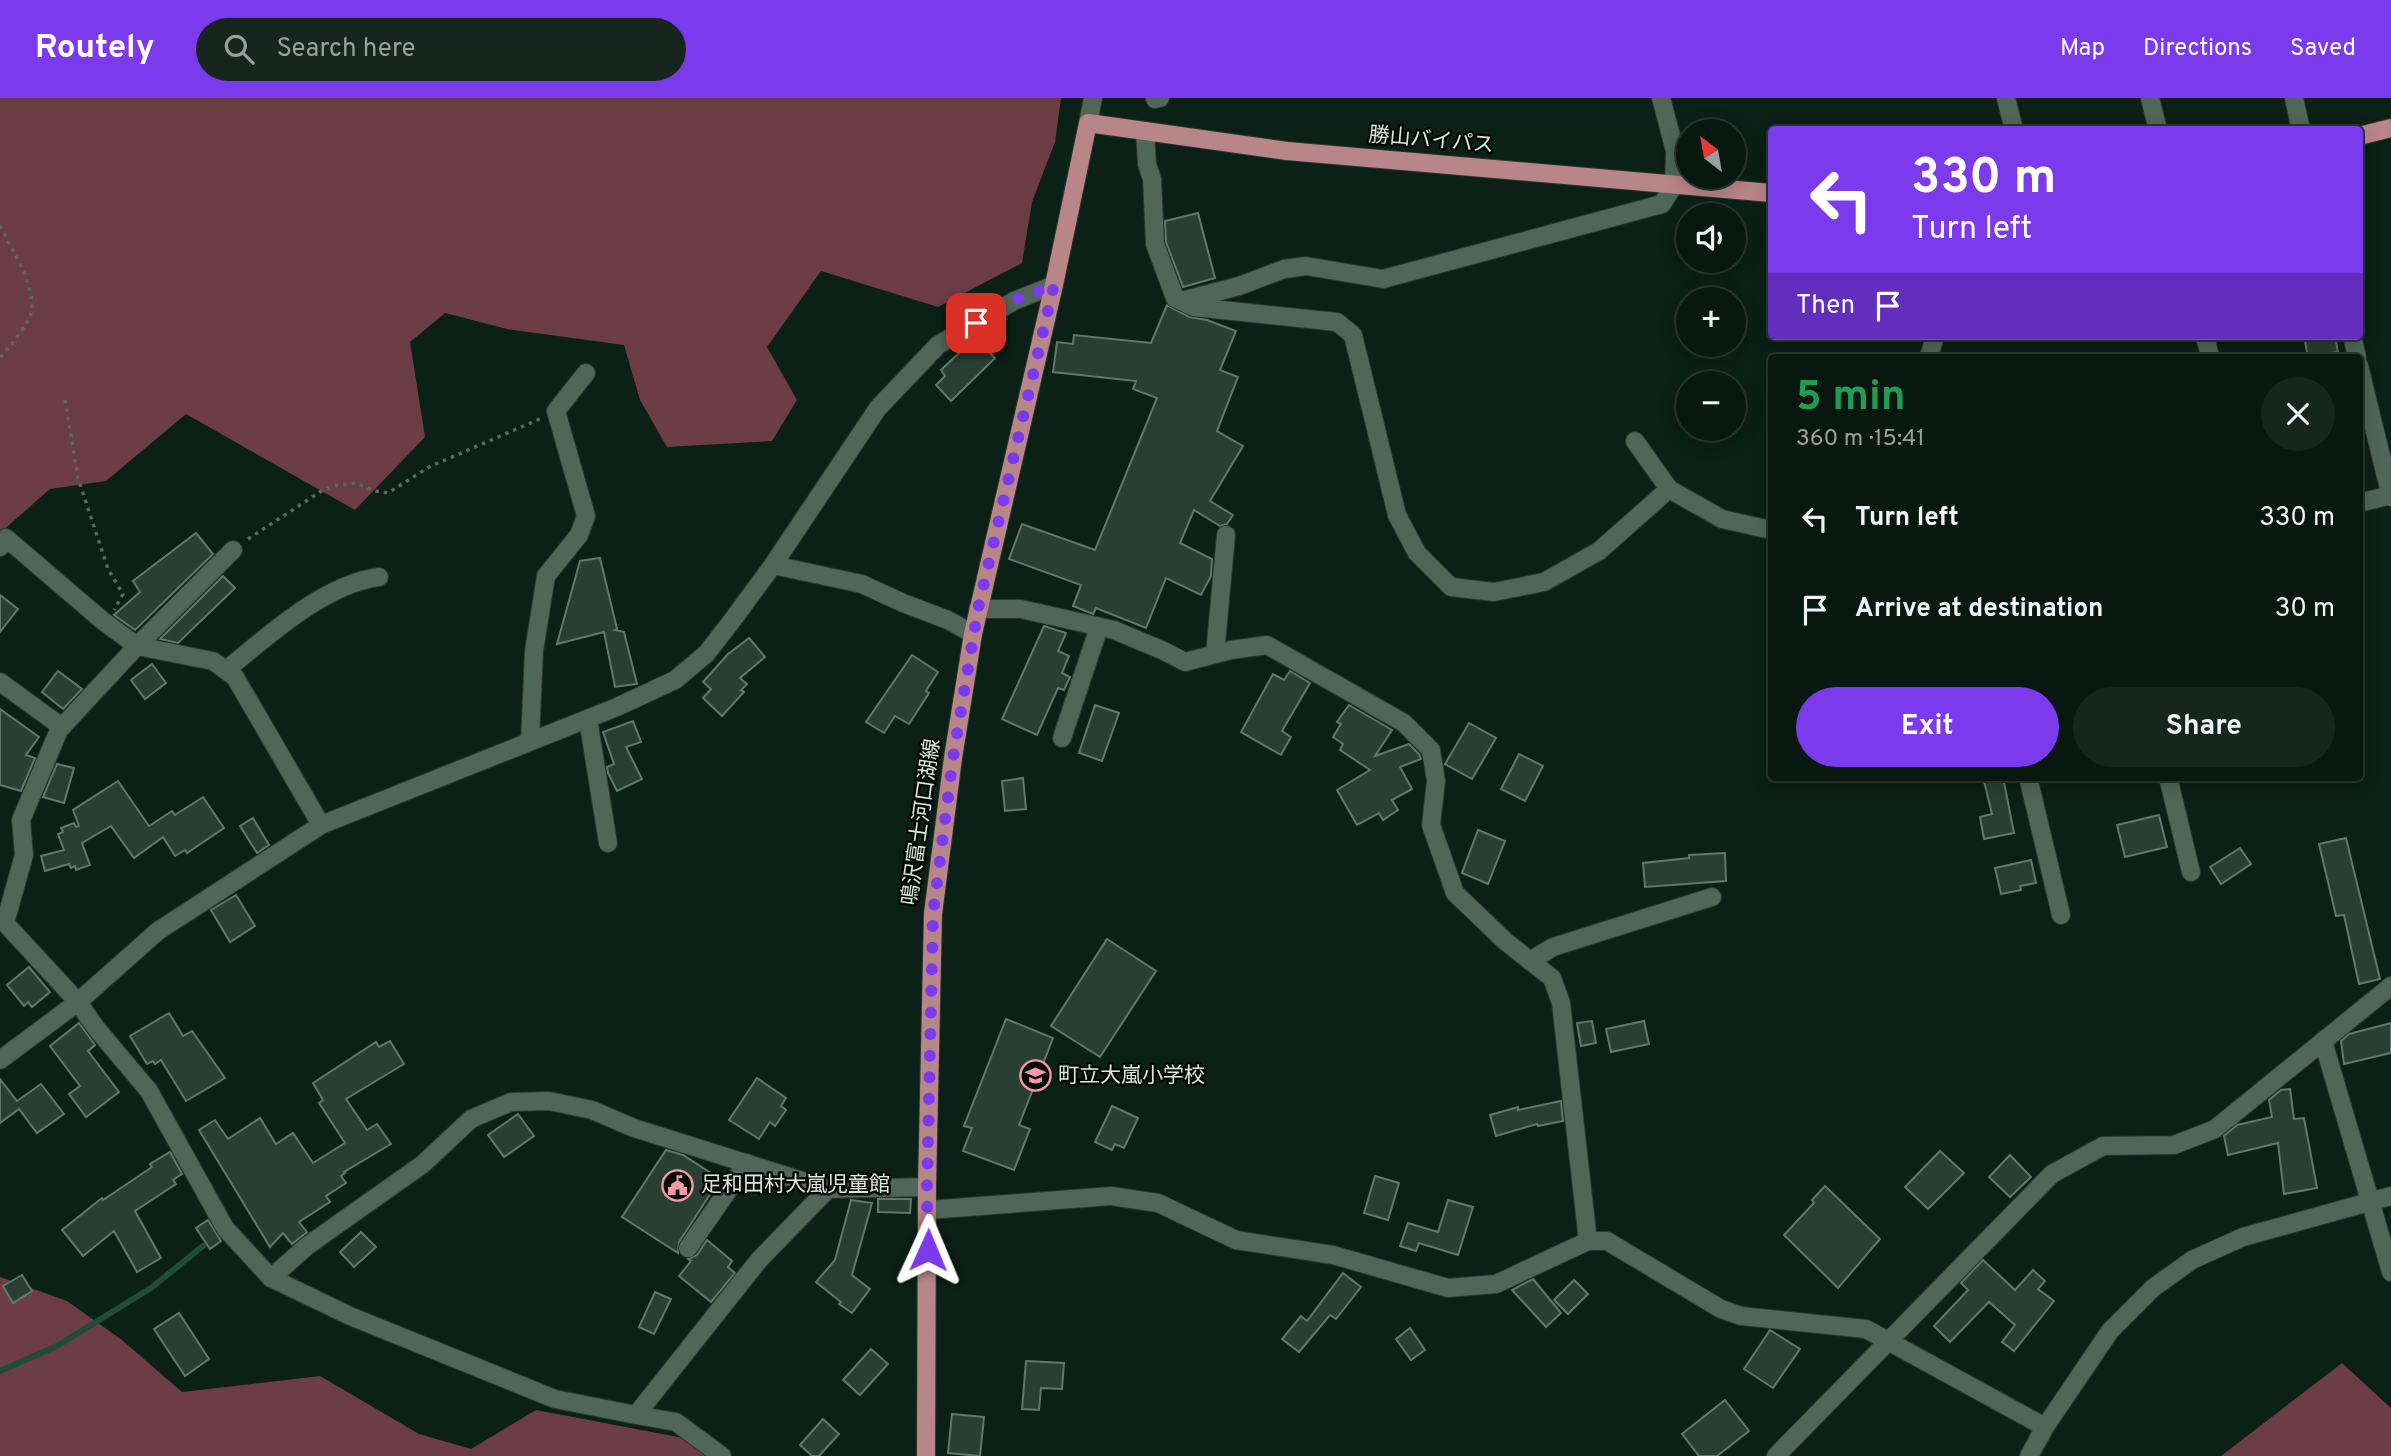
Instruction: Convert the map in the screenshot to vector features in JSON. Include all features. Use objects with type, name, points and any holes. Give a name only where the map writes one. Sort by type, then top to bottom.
[{"type":"main road","name":"勝山バイパス","points":[[1088,123],[1287,151],[1768,193]]},
{"type":"main road","name":"鳴沢富士河口湖線","points":[[926,1456],[927,1187],[933,914],[953,758],[973,634],[1054,285],[1088,123]]},
{"type":"main road","points":[[2363,135],[2391,128]]},
{"type":"street","points":[[1088,123],[1093,98]]},
{"type":"street","points":[[1181,301],[1239,286],[1284,269],[1306,266],[1383,279],[1662,204],[1674,185],[1675,151],[1661,98]]},
{"type":"street","points":[[2006,98],[2013,126]]},
{"type":"street","points":[[2150,98],[2157,126]]},
{"type":"street","points":[[2294,98],[2300,126]]},
{"type":"street","points":[[1145,131],[1147,164],[1153,179],[1155,244],[1175,298],[1194,307],[1337,322],[1353,335],[1396,515],[1417,553],[1451,587],[1494,592],[1544,582],[1598,551],[1669,489]]},
{"type":"street","points":[[0,1060],[78,1002],[158,931],[321,825],[587,719],[675,680],[706,654],[773,565],[878,408],[938,345],[1014,300],[1054,285]]},
{"type":"street","points":[[530,741],[534,651],[546,576],[579,535],[586,516],[556,411],[586,373]]},
{"type":"street","points":[[2363,382],[2391,496],[2363,502]]},
{"type":"street","points":[[1635,441],[1669,489],[1722,519],[1768,529]]},
{"type":"street","points":[[1215,654],[1226,535]]},
{"type":"street","points":[[0,547],[6,538],[103,621],[137,646],[213,661],[235,677],[321,825]]},
{"type":"street","points":[[233,550],[137,646],[62,727],[20,820],[24,855],[2,923],[78,1002],[149,1091],[225,1228],[271,1278],[351,1316],[555,1399],[676,1422],[722,1456]]},
{"type":"street","points":[[773,565],[862,584],[948,620],[973,634]]},
{"type":"street","points":[[226,670],[283,625],[333,592],[379,577]]},
{"type":"street","points":[[978,609],[1021,609],[1114,630],[1185,662],[1267,645],[1404,723],[1431,750],[1436,781],[1431,825],[1455,893],[1505,941],[1552,978],[1561,1003],[1588,1241]]},
{"type":"street","points":[[1062,738],[1099,627]]},
{"type":"street","points":[[0,682],[62,727]]},
{"type":"street","points":[[587,719],[608,843]]},
{"type":"street","points":[[2029,781],[2061,915]]},
{"type":"street","points":[[2169,781],[2190,873]]},
{"type":"street","points":[[1530,961],[1553,947],[1712,897]]},
{"type":"street","points":[[1776,1456],[2052,1174],[2103,1146],[2174,1144],[2215,1129],[2391,986]]},
{"type":"street","points":[[2323,1041],[2391,1272]]},
{"type":"street","points":[[271,1278],[307,1247],[423,1164],[471,1119],[511,1102],[549,1101],[592,1110],[634,1128],[828,1189],[927,1187]]},
{"type":"street","points":[[688,1248],[747,1163]]},
{"type":"street","points":[[636,1415],[759,1260],[828,1189]]},
{"type":"street","points":[[928,1210],[1111,1196],[1158,1203],[1236,1240],[1332,1255],[1448,1288],[1496,1284],[1588,1241],[1607,1241],[1731,1313],[1866,1329],[2045,1427]]},
{"type":"street","points":[[2029,1456],[2045,1427],[2110,1331],[2153,1288],[2192,1260],[2243,1237],[2391,1196]]},
{"type":"path","points":[[0,226],[31,295],[31,314],[0,358]]},
{"type":"path","points":[[65,400],[78,478],[108,569],[123,594],[116,608],[103,621]]},
{"type":"path","points":[[233,550],[323,490],[355,483],[388,493],[429,467],[556,411]]},
{"type":"shaded area","points":[[0,98],[1061,98],[1055,142],[1032,202],[1022,263],[938,307],[821,271],[767,347],[797,400],[772,441],[667,447],[640,400],[624,345],[507,329],[445,313],[410,342],[425,437],[355,510],[186,414],[106,481],[50,489],[0,533]]},
{"type":"shaded area","points":[[0,1277],[67,1301],[122,1340],[182,1392],[320,1376],[419,1434],[471,1449],[536,1410],[694,1440],[725,1456],[0,1456]]},
{"type":"shaded area","points":[[2342,1363],[2391,1408],[2391,1456],[2221,1456]]},
{"type":"building","points":[[1198,213],[1215,278],[1183,287],[1166,242],[1165,221]]},
{"type":"building","points":[[1167,305],[1189,317],[1207,320],[1236,331],[1220,370],[1238,377],[1217,431],[1243,446],[1210,501],[1233,515],[1227,524],[1220,526],[1194,510],[1180,543],[1212,559],[1211,576],[1201,595],[1166,578],[1146,628],[1096,608],[1093,614],[1073,606],[1081,585],[1009,559],[1022,524],[1095,550],[1157,398],[1133,389],[1136,381],[1053,372],[1057,342],[1073,344],[1074,335],[1151,343]]},
{"type":"building","points":[[975,338],[995,358],[951,401],[936,385],[945,376],[941,370]]},
{"type":"building","points":[[2305,340],[2336,340],[2338,352],[2307,354]]},
{"type":"building","points":[[196,533],[213,554],[135,630],[114,615],[140,592],[133,581]]},
{"type":"building","points":[[600,558],[617,629],[615,630],[624,632],[637,684],[615,687],[604,632],[557,644],[580,561]]},
{"type":"building","points":[[223,576],[235,588],[178,643],[160,639]]},
{"type":"building","points":[[0,595],[18,609],[0,632]]},
{"type":"building","points":[[1044,626],[1066,633],[1058,651],[1069,656],[1062,673],[1070,677],[1064,690],[1058,688],[1037,735],[1002,719]]},
{"type":"building","points":[[749,638],[765,657],[740,678],[747,684],[741,690],[744,692],[722,716],[703,698],[711,689],[703,682],[728,654]]},
{"type":"building","points":[[912,655],[938,672],[926,691],[929,693],[909,724],[895,716],[884,733],[866,722]]},
{"type":"building","points":[[152,664],[166,683],[145,699],[131,680]]},
{"type":"building","points":[[58,671],[82,689],[63,709],[42,692]]},
{"type":"building","points":[[1290,671],[1310,683],[1282,731],[1291,737],[1281,755],[1241,732],[1273,674],[1284,680]]},
{"type":"building","points":[[1095,705],[1119,713],[1102,761],[1079,753]]},
{"type":"building","points":[[1349,705],[1392,730],[1375,756],[1409,744],[1421,759],[1400,767],[1412,789],[1392,800],[1398,810],[1383,820],[1379,813],[1357,825],[1337,790],[1370,770],[1340,750],[1343,744],[1333,737],[1341,724],[1337,722]]},
{"type":"building","points":[[0,709],[39,737],[26,755],[35,758],[21,791],[0,785]]},
{"type":"building","points":[[633,721],[641,742],[626,747],[642,779],[617,791],[608,773],[607,767],[614,764],[603,732]]},
{"type":"building","points":[[1469,723],[1496,738],[1472,779],[1445,764]]},
{"type":"building","points":[[1519,754],[1543,766],[1525,801],[1501,789]]},
{"type":"building","points":[[57,764],[74,768],[64,803],[43,797]]},
{"type":"building","points":[[1023,778],[1026,809],[1005,811],[1002,781]]},
{"type":"building","points":[[118,781],[149,826],[172,811],[175,815],[203,797],[224,828],[187,853],[185,850],[175,856],[163,837],[134,858],[111,826],[82,843],[90,865],[76,870],[75,866],[71,868],[69,864],[45,871],[41,856],[64,850],[58,834],[63,832],[61,828],[74,823],[76,827],[79,826],[73,810]]},
{"type":"building","points":[[1984,781],[2004,781],[2014,833],[1984,839],[1980,817],[1992,814]]},
{"type":"building","points":[[2159,815],[2167,847],[2125,857],[2117,825]]},
{"type":"building","points":[[253,818],[269,845],[257,853],[240,826]]},
{"type":"building","points":[[1478,830],[1505,841],[1488,884],[1462,873]]},
{"type":"building","points":[[2346,838],[2380,979],[2359,984],[2344,915],[2336,916],[2319,844]]},
{"type":"building","points":[[2240,848],[2251,864],[2221,884],[2210,867]]},
{"type":"building","points":[[1725,853],[1726,881],[1645,887],[1643,863],[1689,858],[1689,855]]},
{"type":"building","points":[[2031,860],[2036,883],[2020,886],[2021,890],[2001,894],[1995,868]]},
{"type":"building","points":[[236,895],[255,926],[230,942],[211,910]]},
{"type":"building","points":[[1107,939],[1156,971],[1100,1057],[1051,1026]]},
{"type":"building","points":[[29,967],[50,992],[32,1007],[28,1002],[24,1006],[7,985]]},
{"type":"building","points":[[169,1013],[183,1036],[192,1031],[225,1078],[186,1101],[161,1060],[155,1064],[153,1061],[147,1064],[130,1036]]},
{"type":"building","points":[[1006,1019],[1053,1038],[1019,1125],[1030,1129],[1014,1170],[963,1151],[972,1128],[964,1126]]},
{"type":"building","points":[[1592,1021],[1596,1043],[1581,1046],[1577,1023]]},
{"type":"building","points":[[1644,1021],[1649,1044],[1611,1052],[1606,1029]]},
{"type":"building","points":[[79,1023],[95,1045],[88,1051],[119,1092],[86,1117],[69,1094],[80,1086],[50,1046]]},
{"type":"building","points":[[2391,1023],[2391,1053],[2344,1064],[2341,1041],[2349,1034]]},
{"type":"building","points":[[390,1041],[404,1064],[346,1099],[367,1130],[377,1124],[391,1144],[344,1172],[341,1176],[346,1183],[326,1196],[330,1202],[299,1222],[307,1232],[292,1244],[283,1233],[270,1247],[199,1130],[215,1120],[228,1139],[260,1118],[276,1144],[293,1133],[313,1163],[345,1143],[319,1103],[323,1100],[313,1083],[376,1042],[379,1047]]},
{"type":"building","points":[[757,1078],[786,1098],[781,1106],[786,1110],[775,1126],[770,1122],[759,1139],[729,1120]]},
{"type":"building","points":[[0,1079],[17,1101],[41,1084],[64,1114],[37,1133],[19,1109],[0,1123]]},
{"type":"building","points":[[2290,1089],[2294,1119],[2304,1118],[2317,1188],[2284,1194],[2278,1143],[2228,1155],[2224,1136],[2237,1125],[2272,1117],[2269,1100],[2281,1090]]},
{"type":"building","points":[[1561,1101],[1563,1121],[1538,1126],[1537,1124],[1496,1136],[1490,1115],[1518,1107],[1518,1110]]},
{"type":"building","points":[[1112,1106],[1138,1118],[1124,1148],[1115,1144],[1112,1150],[1095,1142]]},
{"type":"building","points":[[518,1114],[534,1136],[504,1157],[488,1135]]},
{"type":"building","points":[[666,1150],[683,1155],[720,1179],[679,1242],[678,1253],[622,1217]]},
{"type":"building","points":[[1940,1151],[1964,1173],[1928,1209],[1905,1187]]},
{"type":"building","points":[[170,1152],[182,1174],[173,1180],[176,1184],[135,1211],[161,1258],[137,1272],[114,1231],[83,1256],[62,1230],[102,1198],[103,1200],[152,1167],[150,1164]]},
{"type":"building","points":[[2010,1155],[2031,1177],[2010,1197],[1989,1177]]},
{"type":"building","points":[[1375,1176],[1399,1183],[1388,1220],[1364,1213]]},
{"type":"building","points":[[1825,1186],[1880,1239],[1838,1288],[1784,1235],[1814,1203],[1812,1200]]},
{"type":"building","points":[[878,1199],[911,1199],[910,1213],[878,1212]]},
{"type":"building","points":[[851,1200],[872,1203],[852,1275],[870,1289],[852,1313],[816,1282],[835,1260]]},
{"type":"building","points":[[1448,1200],[1473,1207],[1458,1255],[1419,1243],[1416,1251],[1400,1246],[1408,1223],[1438,1232]]},
{"type":"building","points":[[208,1220],[221,1241],[210,1249],[196,1228]]},
{"type":"building","points":[[361,1232],[376,1247],[354,1267],[340,1252]]},
{"type":"building","points":[[707,1240],[732,1261],[728,1267],[735,1273],[711,1302],[679,1276],[691,1261],[688,1259],[697,1255]]},
{"type":"building","points":[[1983,1260],[2015,1290],[2033,1270],[2045,1281],[2038,1289],[2054,1301],[2014,1351],[2002,1342],[2015,1325],[1989,1302],[1950,1342],[1934,1326],[1968,1290],[1961,1283]]},
{"type":"building","points":[[1343,1273],[1361,1287],[1336,1319],[1330,1315],[1299,1352],[1282,1339],[1301,1316],[1307,1321]]},
{"type":"building","points":[[22,1275],[32,1291],[13,1303],[3,1286]]},
{"type":"building","points":[[1533,1279],[1561,1313],[1546,1327],[1512,1290]]},
{"type":"building","points":[[1574,1280],[1588,1294],[1568,1314],[1554,1300]]},
{"type":"building","points":[[655,1292],[671,1299],[654,1334],[639,1327]]},
{"type":"building","points":[[179,1313],[209,1359],[185,1376],[154,1329]]},
{"type":"building","points":[[1410,1328],[1425,1350],[1411,1360],[1396,1339]]},
{"type":"building","points":[[1770,1330],[1800,1349],[1773,1388],[1744,1369]]},
{"type":"building","points":[[871,1349],[888,1364],[860,1395],[843,1380]]},
{"type":"building","points":[[1026,1361],[1064,1363],[1062,1389],[1041,1388],[1039,1410],[1022,1409]]},
{"type":"building","points":[[1725,1400],[1749,1431],[1717,1456],[1699,1456],[1682,1434]]},
{"type":"building","points":[[952,1414],[984,1417],[980,1456],[948,1453]]},
{"type":"building","points":[[823,1419],[839,1434],[819,1456],[812,1456],[800,1445]]},
{"type":"waterway","points":[[0,1371],[57,1346],[151,1288],[203,1246]]},
{"type":"place","name":"町立大嵐小学校","points":[[1035,1076]]},
{"type":"place","name":"足和田村大嵐児童館","points":[[678,1185]]},
{"type":"route","points":[[928,1250],[933,914],[953,758],[978,609],[1054,285],[1014,300],[976,323]]}]
